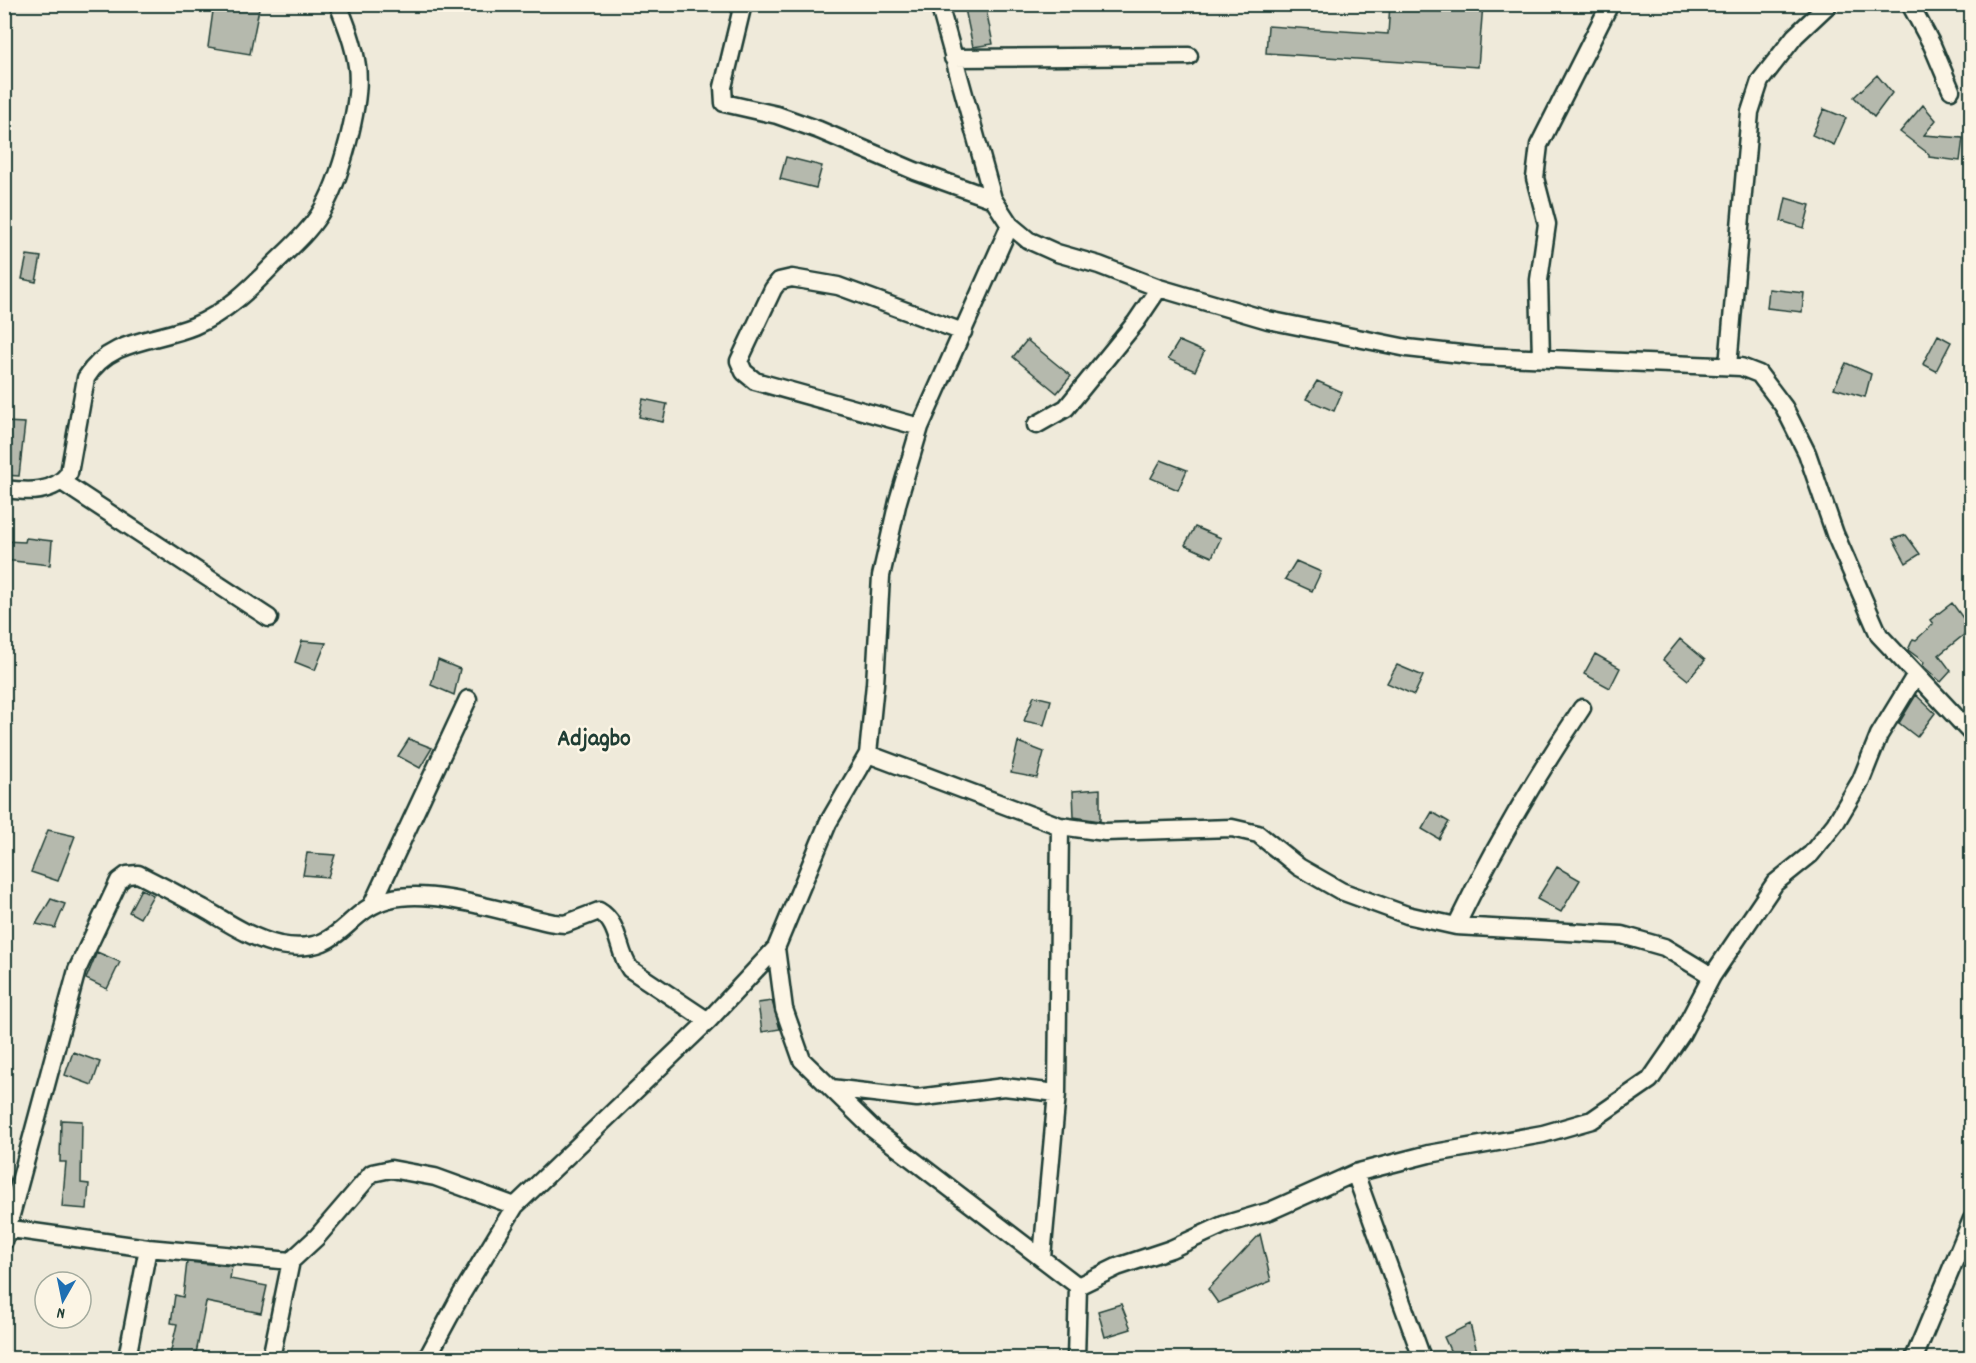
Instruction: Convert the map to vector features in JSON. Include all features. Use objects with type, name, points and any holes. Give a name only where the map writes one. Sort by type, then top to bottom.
[{"type":"street","points":[[4,489],[28,492],[62,482],[69,472],[86,378],[94,365],[130,343],[194,326],[221,312],[248,291],[306,231],[329,198],[348,140],[357,68],[338,4]]},
{"type":"street","points":[[744,4],[723,87],[724,104],[777,115],[819,130],[915,171],[993,198]]},
{"type":"street","points":[[939,4],[993,198],[1010,225],[1028,240],[1057,253],[1099,265],[1158,288],[1268,320],[1355,338],[1479,356],[1728,366],[1750,369],[1759,374],[1784,407],[1807,453],[1835,534],[1879,635],[1914,676],[1971,734]]},
{"type":"street","points":[[1541,358],[1539,280],[1547,224],[1535,178],[1536,156],[1539,145],[1610,4]]},
{"type":"street","points":[[1728,366],[1750,112],[1760,81],[1795,36],[1828,4]]},
{"type":"street","points":[[1910,4],[1932,45],[1951,90]]},
{"type":"street","points":[[953,58],[1190,56]]},
{"type":"street","points":[[427,1359],[461,1295],[515,1206],[708,1021],[776,948],[828,823],[868,754],[875,684],[881,576],[898,501],[920,427],[1010,225]]},
{"type":"street","points":[[920,427],[755,381],[744,372],[739,361],[773,289],[779,281],[792,278],[838,286],[963,332]]},
{"type":"street","points":[[1036,425],[1065,408],[1136,322],[1158,288]]},
{"type":"street","points":[[62,482],[269,618]]},
{"type":"street","points":[[1078,1286],[1117,1267],[1171,1249],[1223,1225],[1270,1211],[1355,1173],[1429,1154],[1543,1134],[1592,1120],[1650,1080],[1681,1035],[1712,976],[1775,883],[1811,854],[1835,824],[1861,780],[1879,735],[1914,676]]},
{"type":"street","points":[[372,905],[468,699]]},
{"type":"street","points":[[1456,926],[1490,855],[1582,708]]},
{"type":"street","points":[[868,754],[1060,826],[1106,832],[1232,828],[1258,834],[1299,867],[1341,891],[1407,915],[1456,926],[1622,935],[1664,947],[1712,976]]},
{"type":"street","points":[[1041,1257],[1057,1093],[1060,826]]},
{"type":"street","points":[[291,1261],[148,1248],[5,1231],[77,970],[119,881],[127,875],[138,874],[249,934],[281,945],[328,942],[372,905],[390,898],[427,897],[461,902],[565,924],[599,911],[608,916],[613,924],[622,958],[630,969],[708,1021]]},
{"type":"street","points":[[776,948],[784,1009],[802,1060],[874,1130],[1078,1286]]},
{"type":"street","points":[[831,1088],[917,1098],[1004,1087],[1057,1093]]},
{"type":"street","points":[[271,1359],[291,1261],[317,1238],[372,1173],[391,1169],[435,1177],[515,1206]]},
{"type":"street","points":[[1355,1173],[1422,1359]]},
{"type":"street","points":[[1914,1359],[1971,1219]]},
{"type":"street","points":[[127,1359],[148,1248]]},
{"type":"street","points":[[1076,1359],[1078,1286]]},
{"type":"building","points":[[214,4],[260,4],[250,54],[208,47]]},
{"type":"building","points":[[964,4],[985,4],[993,44],[973,47]]},
{"type":"building","points":[[1390,4],[1483,4],[1478,67],[1266,53],[1268,26],[1388,34]]},
{"type":"building","points":[[1877,75],[1892,93],[1874,117],[1854,97]]},
{"type":"building","points":[[1923,105],[1936,120],[1924,135],[1963,138],[1960,161],[1929,157],[1929,154],[1900,132]]},
{"type":"building","points":[[1824,109],[1846,118],[1834,145],[1812,135]]},
{"type":"building","points":[[786,157],[822,166],[816,188],[780,179]]},
{"type":"building","points":[[1786,198],[1810,205],[1804,228],[1781,221]]},
{"type":"building","points":[[27,255],[41,257],[36,282],[22,279]]},
{"type":"building","points":[[1769,289],[1804,293],[1802,312],[1767,308]]},
{"type":"building","points":[[1938,335],[1951,342],[1936,371],[1923,364]]},
{"type":"building","points":[[1027,340],[1071,376],[1057,393],[1013,357]]},
{"type":"building","points":[[1179,341],[1204,352],[1195,371],[1168,359]]},
{"type":"building","points":[[1846,363],[1871,374],[1865,397],[1834,388]]},
{"type":"building","points":[[1317,381],[1342,392],[1334,411],[1306,399]]},
{"type":"building","points":[[643,399],[667,404],[663,422],[639,417]]},
{"type":"building","points":[[4,422],[25,423],[19,476],[4,475]]},
{"type":"building","points":[[1161,460],[1187,470],[1178,490],[1151,478]]},
{"type":"building","points":[[1195,527],[1221,538],[1212,557],[1185,545]]},
{"type":"building","points":[[1906,535],[1920,554],[1906,563],[1893,539]]},
{"type":"building","points":[[26,538],[52,541],[50,565],[4,560],[4,541],[25,542]]},
{"type":"building","points":[[1296,561],[1321,572],[1312,591],[1285,579]]},
{"type":"building","points":[[1952,603],[1971,629],[1939,655],[1951,671],[1941,682],[1923,666],[1924,662],[1908,650],[1913,639],[1916,640],[1933,624],[1930,620]]},
{"type":"building","points":[[1680,639],[1705,660],[1688,680],[1663,660]]},
{"type":"building","points":[[302,641],[326,643],[315,670],[295,662]]},
{"type":"building","points":[[1595,654],[1620,668],[1610,688],[1584,674]]},
{"type":"building","points":[[438,660],[460,669],[454,695],[431,685]]},
{"type":"building","points":[[1397,665],[1423,676],[1414,695],[1387,683]]},
{"type":"building","points":[[1916,695],[1935,713],[1917,737],[1899,723]]},
{"type":"building","points":[[1034,696],[1051,700],[1044,725],[1024,721]]},
{"type":"building","points":[[409,739],[432,748],[420,768],[398,756]]},
{"type":"building","points":[[1018,742],[1044,752],[1037,778],[1011,773]]},
{"type":"building","points":[[1100,789],[1100,821],[1074,817],[1073,791]]},
{"type":"building","points":[[1432,812],[1449,822],[1439,839],[1422,829]]},
{"type":"building","points":[[48,830],[75,836],[58,881],[31,872]]},
{"type":"building","points":[[307,853],[335,855],[328,877],[303,875]]},
{"type":"building","points":[[1557,867],[1580,880],[1561,912],[1537,899]]},
{"type":"building","points":[[141,889],[153,895],[140,918],[129,912]]},
{"type":"building","points":[[51,899],[65,904],[55,928],[36,924]]},
{"type":"building","points":[[97,952],[120,962],[107,989],[86,979]]},
{"type":"building","points":[[772,1001],[780,1029],[762,1032],[758,1003]]},
{"type":"building","points":[[73,1052],[100,1062],[92,1085],[65,1075]]},
{"type":"building","points":[[61,1120],[82,1121],[81,1183],[89,1184],[87,1209],[62,1207],[66,1162],[60,1162]]},
{"type":"building","points":[[1260,1234],[1271,1281],[1218,1303],[1208,1289]]},
{"type":"building","points":[[187,1262],[232,1266],[230,1279],[267,1286],[261,1313],[206,1302],[195,1359],[169,1359],[177,1324],[171,1323],[175,1295],[183,1297]]},
{"type":"building","points":[[1121,1304],[1131,1329],[1105,1337],[1098,1311]]},
{"type":"building","points":[[1470,1324],[1479,1359],[1454,1359],[1444,1337]]},
{"type":"district","name":"Adjagbo","points":[[594,737]]}]
